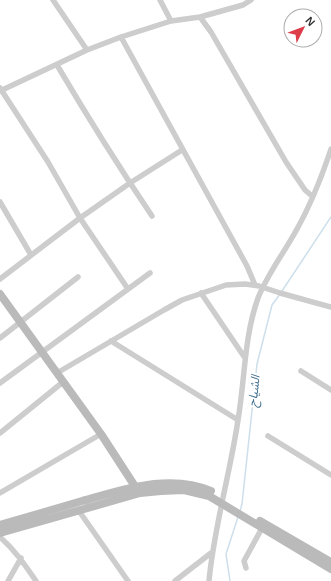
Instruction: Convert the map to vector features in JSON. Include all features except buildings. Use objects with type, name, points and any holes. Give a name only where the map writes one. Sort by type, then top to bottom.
[{"type":"main road","points":[[0,294],[101,434],[138,490]]},
{"type":"main road","points":[[0,533],[79,511],[138,490]]},
{"type":"main road","points":[[0,525],[138,490],[184,490],[209,496],[226,503],[262,528],[331,569]]},
{"type":"main road","points":[[244,515],[331,562]]},
{"type":"street","points":[[53,0],[87,50]]},
{"type":"street","points":[[160,0],[172,21]]},
{"type":"street","points":[[128,289],[80,218],[48,162],[0,90],[87,50],[121,37],[172,21],[200,17],[243,5],[251,0]]},
{"type":"street","points":[[200,17],[211,32],[286,162],[305,190],[312,196]]},
{"type":"street","points":[[121,37],[247,266],[255,285]]},
{"type":"street","points":[[57,65],[152,216]]},
{"type":"street","points":[[208,581],[211,553],[226,503],[245,358],[255,310],[263,287],[276,261],[296,230],[324,170],[331,149]]},
{"type":"street","points":[[0,279],[80,218],[130,183],[182,150]]},
{"type":"street","points":[[0,202],[31,255]]},
{"type":"street","points":[[0,383],[150,273]]},
{"type":"street","points":[[0,338],[78,277]]},
{"type":"street","points":[[57,374],[182,300],[226,285],[255,285],[331,307]]},
{"type":"street","points":[[201,293],[245,358]]},
{"type":"street","points":[[111,341],[238,420]]},
{"type":"street","points":[[301,371],[331,390]]},
{"type":"street","points":[[0,433],[63,382]]},
{"type":"street","points":[[0,493],[101,434]]},
{"type":"street","points":[[268,436],[331,475]]},
{"type":"street","points":[[79,511],[128,581]]},
{"type":"street","points":[[246,568],[244,561],[262,528]]},
{"type":"street","points":[[0,537],[21,558],[36,581]]},
{"type":"street","points":[[175,581],[211,553]]},
{"type":"street","points":[[8,581],[21,558]]},
{"type":"waterway","name":"الشياح","points":[[282,291],[331,217]]},
{"type":"waterway","name":"الشياح","points":[[240,511],[257,364],[272,305],[280,294]]},
{"type":"waterway","name":"الشياح","points":[[230,581],[226,554],[238,517]]}]
